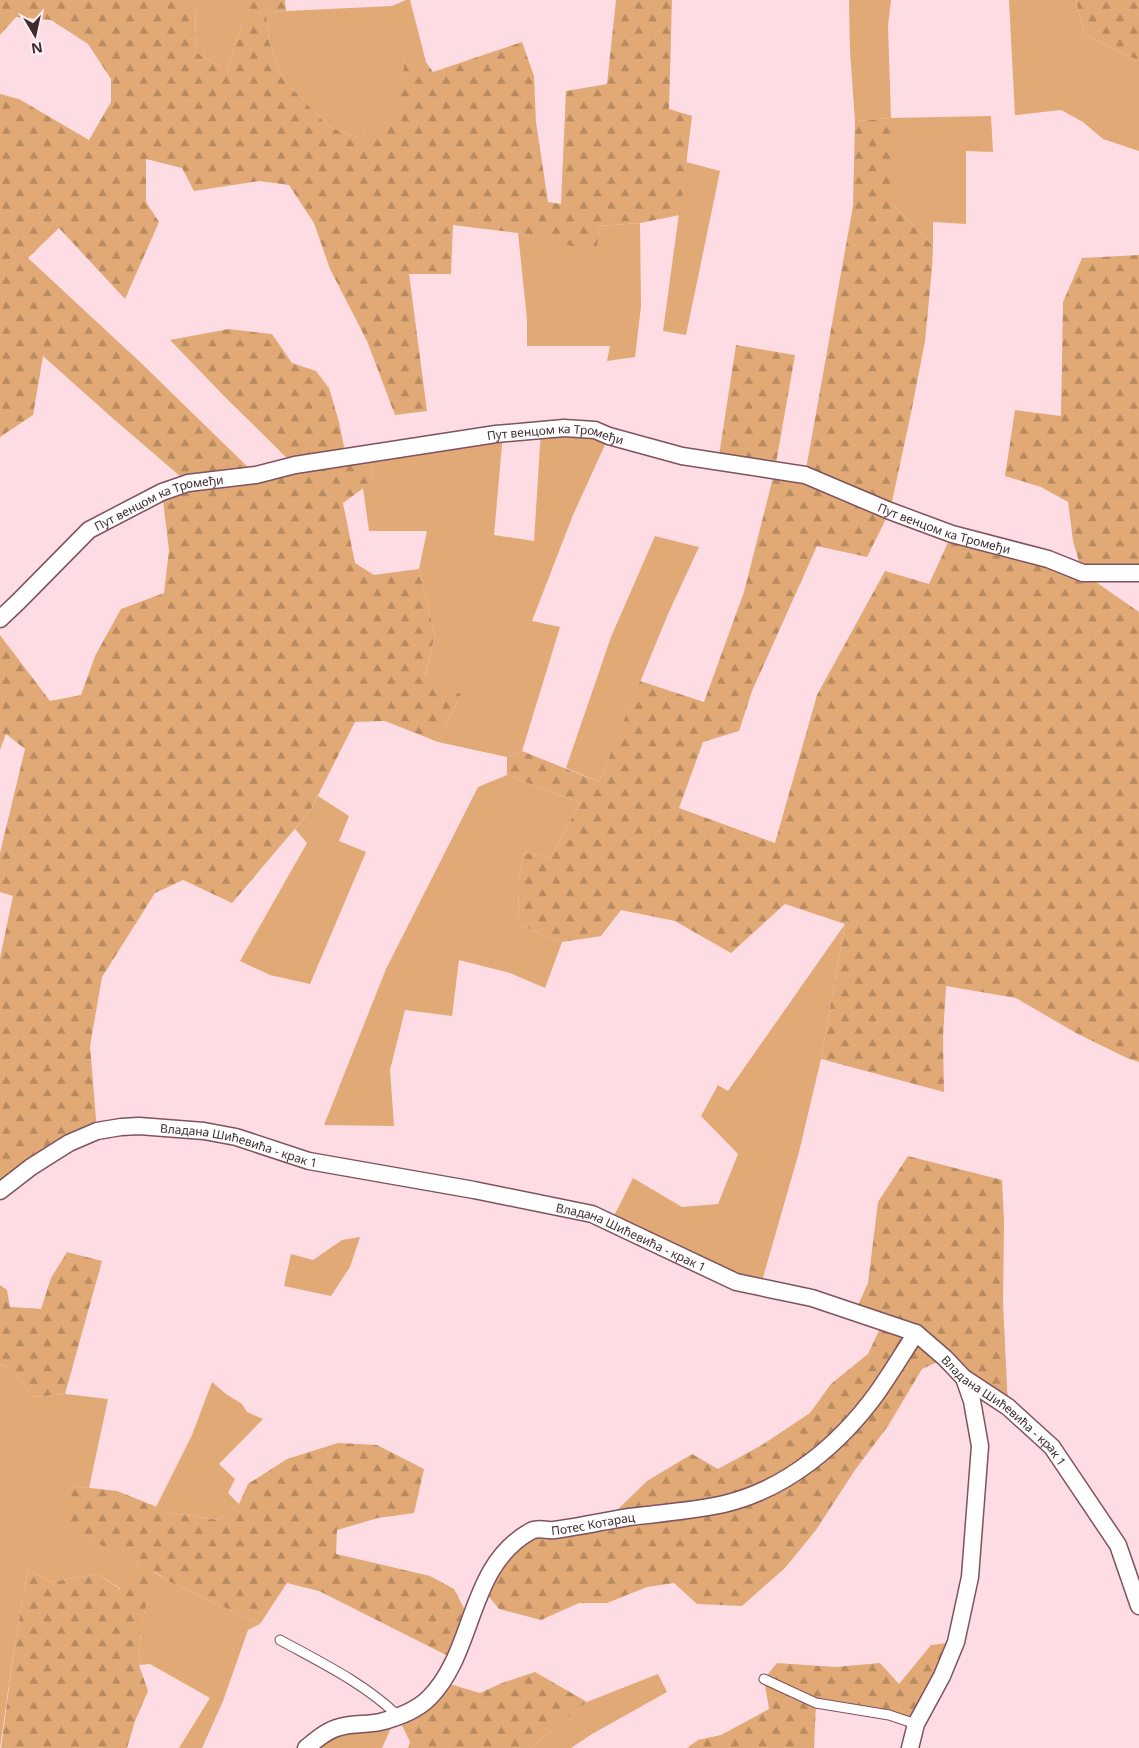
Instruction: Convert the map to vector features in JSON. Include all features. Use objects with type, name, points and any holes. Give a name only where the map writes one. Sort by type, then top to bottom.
[{"type":"street","name":"Пут венцом ка Тромеђи","points":[[0,619],[89,530],[162,492],[188,483],[256,475],[295,466],[496,434],[564,428],[594,430],[609,436],[682,456],[805,475],[890,511],[952,534],[1048,559],[1083,573],[1139,573]]},
{"type":"street","name":"Владана Шићевића - крак 1","points":[[0,1191],[31,1167],[69,1143],[97,1131],[121,1126],[139,1126],[204,1131],[236,1137],[309,1161],[464,1188],[592,1214],[736,1282],[812,1298],[916,1333],[945,1358],[964,1378],[1008,1407],[1052,1447],[1118,1545],[1139,1606]]},
{"type":"street","name":"Потес Котарац","points":[[306,1748],[339,1727],[380,1722],[415,1710],[443,1682],[482,1588],[497,1558],[520,1537],[534,1529],[552,1531],[608,1520],[680,1512],[726,1504],[768,1489],[809,1463],[845,1431],[876,1393],[916,1333]]},
{"type":"street","points":[[910,1748],[916,1724],[942,1676],[956,1642],[970,1577],[980,1446],[972,1401],[964,1378]]},
{"type":"lane","points":[[280,1640],[329,1667],[383,1701],[398,1715]]},
{"type":"lane","points":[[764,1679],[816,1703],[889,1715],[916,1724]]},
{"type":"green space","points":[[0,0],[195,0],[196,52],[227,70],[244,18],[244,0],[285,0],[286,11],[266,12],[269,41],[283,79],[329,127],[359,138],[397,116],[405,57],[426,62],[433,72],[522,42],[534,76],[536,122],[548,202],[561,204],[566,91],[607,84],[616,0],[672,0],[669,109],[692,116],[680,215],[640,223],[599,226],[597,252],[518,233],[453,225],[451,274],[409,274],[427,411],[395,415],[367,341],[330,269],[314,223],[289,185],[259,181],[194,191],[182,168],[146,159],[146,202],[159,222],[125,299],[59,228],[28,258],[140,362],[256,475],[294,465],[170,340],[229,329],[272,334],[292,363],[316,371],[329,388],[339,422],[346,457],[370,454],[373,481],[343,503],[355,563],[374,575],[419,569],[435,635],[425,676],[461,694],[438,742],[385,721],[355,722],[310,811],[232,903],[183,880],[155,893],[102,977],[90,1046],[97,1131],[0,1191],[0,958],[13,896],[0,892],[0,853],[25,749],[6,734],[0,750],[0,635],[50,701],[81,695],[95,656],[121,609],[164,593],[169,550],[162,492],[188,483],[43,356],[33,415],[0,437],[0,94],[19,99],[89,140],[111,102],[111,79],[88,44],[51,20],[16,17],[0,35]]},
{"type":"green space","points":[[195,0],[244,0],[244,18],[227,70],[196,52]]},
{"type":"green space","points":[[410,0],[426,62],[405,58],[398,116],[359,138],[329,127],[283,79],[269,41],[266,12],[392,6]]},
{"type":"green space","points":[[849,0],[891,0],[888,26],[891,118],[855,121],[850,51]]},
{"type":"green space","points":[[1009,0],[1076,0],[1084,34],[1139,61],[1139,151],[1103,139],[1083,122],[1061,110],[1015,115]]},
{"type":"green space","points":[[1076,0],[1139,0],[1139,61],[1084,34]]},
{"type":"green space","points":[[991,116],[993,152],[966,151],[966,224],[933,222],[933,246],[891,203],[891,118]]},
{"type":"green space","points":[[891,118],[891,203],[933,246],[925,341],[890,511],[867,557],[817,546],[752,691],[739,731],[703,742],[679,808],[775,843],[817,695],[885,571],[929,584],[952,534],[1082,572],[1073,541],[1068,502],[1041,487],[1005,476],[1015,410],[1061,416],[1063,302],[1082,258],[1139,255],[1139,573],[1083,573],[1139,612],[1139,1062],[1076,1033],[1016,998],[946,986],[943,1037],[944,1092],[821,1059],[845,924],[785,904],[731,953],[675,921],[621,910],[601,936],[562,942],[519,925],[518,881],[524,852],[550,858],[580,803],[507,775],[507,757],[522,751],[599,782],[640,681],[704,702],[744,592],[775,470],[718,462],[736,345],[795,355],[775,469],[805,475],[853,206],[855,121]]},
{"type":"green space","points":[[686,162],[720,171],[686,335],[663,331]]},
{"type":"green space","points":[[640,223],[641,306],[635,357],[607,361],[610,346],[527,346],[527,319],[518,233],[597,251],[599,226]]},
{"type":"green space","points":[[541,430],[609,436],[573,515],[532,621],[560,627],[522,751],[507,757],[438,742],[461,694],[425,677],[435,635],[419,569],[427,531],[369,531],[363,488],[373,481],[370,454],[503,433],[494,535],[534,541]]},
{"type":"green space","points":[[655,536],[699,547],[668,614],[599,782],[566,768],[611,637]]},
{"type":"green space","points":[[507,775],[580,803],[550,858],[524,852],[518,881],[519,925],[562,942],[545,988],[510,973],[459,960],[452,1016],[405,1010],[390,1070],[394,1126],[324,1125],[386,969],[478,787]]},
{"type":"green space","points":[[318,796],[349,816],[339,841],[366,852],[310,984],[270,975],[240,961],[307,843],[295,829],[310,811]]},
{"type":"green space","points":[[845,924],[821,1059],[799,1152],[760,1288],[610,1224],[633,1178],[682,1207],[718,1204],[738,1154],[701,1116],[718,1085],[728,1091]]},
{"type":"green space","points":[[908,1156],[1002,1180],[1004,1222],[1003,1302],[1008,1407],[946,1358],[922,1369],[888,1426],[855,1470],[816,1530],[785,1568],[742,1606],[697,1604],[674,1583],[647,1587],[607,1603],[579,1603],[541,1620],[499,1609],[482,1588],[520,1537],[607,1520],[647,1481],[692,1454],[718,1469],[762,1445],[810,1413],[831,1384],[868,1354],[883,1322],[855,1312],[868,1283],[878,1202]]},
{"type":"green space","points":[[360,1237],[350,1267],[331,1296],[284,1286],[291,1254],[313,1260],[342,1240]]},
{"type":"green space","points":[[67,1252],[102,1261],[65,1394],[33,1397],[12,1368],[0,1364],[0,1285],[7,1290],[10,1307],[41,1309],[51,1278]]},
{"type":"green space","points":[[0,1364],[12,1368],[33,1397],[65,1394],[108,1399],[89,1488],[72,1486],[82,1535],[139,1564],[121,1589],[98,1574],[51,1582],[28,1569],[0,1748]]},
{"type":"green space","points":[[212,1382],[242,1404],[247,1412],[263,1419],[219,1464],[235,1479],[228,1493],[239,1504],[218,1520],[172,1513],[156,1507],[192,1435]]},
{"type":"green space","points":[[338,1443],[377,1445],[424,1469],[414,1513],[378,1518],[337,1530],[336,1554],[430,1576],[454,1589],[470,1620],[454,1659],[319,1591],[287,1583],[260,1624],[170,1582],[154,1571],[141,1628],[139,1665],[148,1691],[135,1721],[127,1748],[1,1748],[14,1649],[28,1569],[51,1582],[98,1574],[120,1589],[139,1564],[81,1535],[69,1520],[72,1486],[117,1491],[172,1513],[218,1520],[239,1504],[248,1484],[287,1459]]},
{"type":"green space","points":[[153,1571],[170,1582],[260,1624],[248,1630],[223,1701],[202,1748],[179,1748],[210,1698],[150,1664],[139,1665],[141,1628]]},
{"type":"green space","points":[[956,1642],[916,1724],[816,1703],[814,1748],[687,1748],[698,1740],[721,1735],[769,1709],[764,1679],[777,1663],[835,1667],[880,1663],[899,1684],[931,1645]]},
{"type":"green space","points":[[535,1672],[587,1702],[530,1748],[408,1748],[410,1742],[397,1715],[443,1682],[480,1693]]},
{"type":"green space","points":[[658,1674],[667,1692],[592,1734],[571,1748],[530,1748],[587,1702]]},
{"type":"green space","points":[[397,1715],[382,1748],[308,1748],[319,1738]]}]
